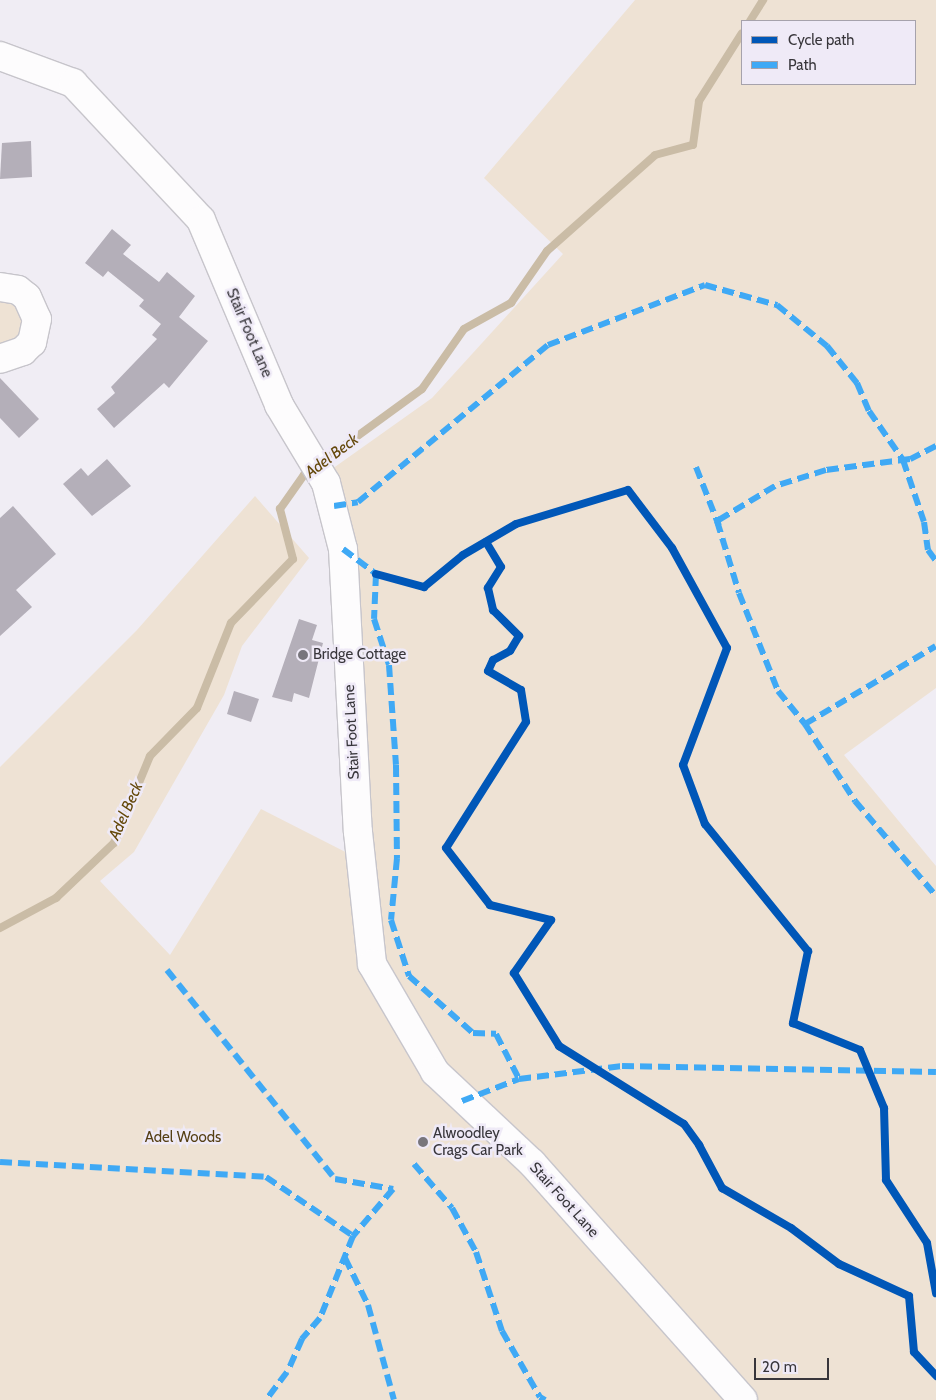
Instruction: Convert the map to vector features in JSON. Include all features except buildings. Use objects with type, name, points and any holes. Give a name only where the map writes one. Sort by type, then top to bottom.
[{"type":"street","name":"Stair Foot Lane","points":[[0,56],[73,83],[201,220],[279,405],[303,448],[326,483],[343,549],[358,832],[372,964],[435,1072],[532,1163],[743,1400]]},
{"type":"street","points":[[0,287],[18,290],[27,297],[37,319],[32,342],[23,351],[0,359]]},
{"type":"green space","name":"Adel Woods","points":[[635,0],[936,0],[936,688],[844,755],[936,866],[936,1400],[0,1400],[0,767],[137,630],[255,496],[309,558],[242,646],[224,695],[134,852],[100,881],[170,955],[261,809],[369,864],[332,469],[432,398],[563,254],[484,178]]},
{"type":"green space","points":[[0,300],[18,307],[24,321],[20,336],[14,342],[0,346]]},
{"type":"waterway","name":"Adel Beck","points":[[751,20],[763,0]]},
{"type":"waterway","name":"Adel Beck","points":[[0,928],[56,898],[114,843],[150,756],[197,708],[231,623],[293,559],[280,509],[304,475],[422,389],[464,329],[511,303],[547,251],[655,155],[693,145],[699,101],[741,35]]},
{"type":"marked path","points":[[334,506],[358,502],[548,345],[705,285],[777,305],[827,346],[857,383],[869,411],[903,460],[924,522],[928,550],[936,561]]},
{"type":"marked path","points":[[936,446],[910,459],[826,470],[775,486],[717,521],[739,593],[778,691],[805,724],[855,801],[936,896]]},
{"type":"marked path","points":[[696,467],[719,526]]},
{"type":"marked path","points":[[343,549],[376,574],[374,619],[389,665],[396,765],[397,858],[391,920],[409,976],[473,1033],[496,1034],[519,1079]]},
{"type":"marked path","points":[[805,724],[936,646]]},
{"type":"marked path","points":[[167,970],[335,1179],[393,1189],[353,1236],[320,1318],[302,1339],[287,1372],[266,1400]]},
{"type":"marked path","points":[[462,1101],[519,1079],[622,1066],[936,1072]]},
{"type":"marked path","points":[[0,1162],[266,1177],[353,1236]]},
{"type":"marked path","points":[[414,1164],[452,1208],[476,1252],[502,1331],[540,1397],[545,1400]]},
{"type":"marked path","points":[[345,1258],[368,1305],[394,1400]]},
{"type":"cycle path","points":[[376,574],[424,587],[463,555],[516,524],[628,490],[672,548],[727,648],[683,765],[705,824],[808,951],[793,1023],[860,1050],[884,1108],[886,1180],[927,1243],[936,1293]]},
{"type":"cycle path","points":[[486,542],[501,567],[488,588],[493,610],[519,636],[510,651],[493,660],[488,671],[521,690],[526,722],[446,848],[490,905],[551,920],[514,973],[559,1046],[684,1124],[699,1145],[722,1188],[791,1228],[839,1264],[909,1296],[914,1352],[936,1376]]},
{"type":"place","name":"Bridge Cottage","points":[[303,655]]},
{"type":"place","name":"Alwoodley Crags Car Park","points":[[423,1142]]}]
